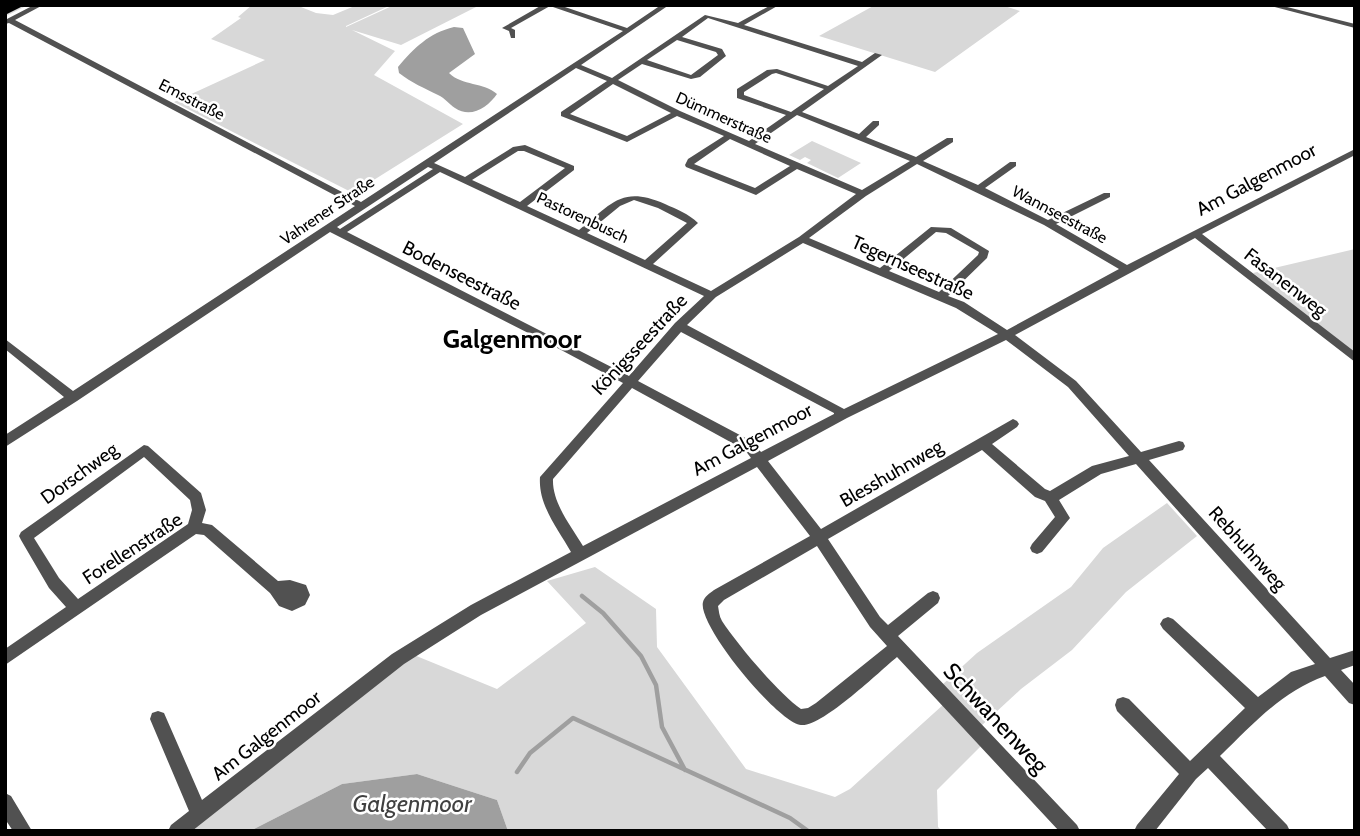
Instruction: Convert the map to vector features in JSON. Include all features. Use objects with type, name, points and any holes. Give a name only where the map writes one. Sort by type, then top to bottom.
[{"type":"highway","points":[[6,16],[11,5]]},
{"type":"highway","points":[[6,16],[20,5]]},
{"type":"street","points":[[6,16],[40,5]]},
{"type":"street","points":[[513,37],[512,30],[505,28],[549,5],[628,30]]},
{"type":"street","name":"Vahrener Straße","points":[[5,442],[335,230],[361,206],[666,5]]},
{"type":"street","points":[[740,25],[776,5]]},
{"type":"street","points":[[1270,5],[1355,26]]},
{"type":"street","name":"Emsstraße","points":[[6,16],[361,206]]},
{"type":"street","points":[[677,113],[627,139],[565,114],[707,16],[863,65]]},
{"type":"street","points":[[642,61],[691,76],[697,75],[722,55],[719,51],[676,37]]},
{"type":"street","points":[[750,144],[878,55]]},
{"type":"street","name":"Dümmerstraße","points":[[574,65],[613,80],[677,113],[863,194]]},
{"type":"street","name":"Wannseestraße","points":[[830,89],[776,71],[740,91],[740,96],[861,137],[915,160],[1048,224],[1127,269]]},
{"type":"street","points":[[861,137],[876,123]]},
{"type":"street","points":[[730,136],[691,160],[689,165],[756,191],[797,165]]},
{"type":"street","points":[[915,160],[950,140]]},
{"type":"street","points":[[466,180],[516,149],[525,148],[571,168],[521,206]]},
{"type":"street","name":"Am Galgenmoor","points":[[177,831],[410,650],[476,610],[843,415],[1006,335],[1355,151]]},
{"type":"street","name":"Königsseestraße","points":[[580,554],[550,502],[546,490],[547,477],[628,382],[679,326],[712,295],[802,239],[915,160]]},
{"type":"street","name":"Pastorenbusch","points":[[427,163],[712,295]]},
{"type":"street","name":"Wannseestraße","points":[[978,189],[1013,164]]},
{"type":"street","points":[[335,230],[440,169]]},
{"type":"street","points":[[1048,224],[1107,195]]},
{"type":"street","points":[[580,234],[628,198],[639,198],[655,204],[693,223],[646,264]]},
{"type":"street","points":[[882,272],[934,229],[948,230],[984,251],[983,256],[941,297]]},
{"type":"street","name":"Bodenseestraße","points":[[335,230],[552,340],[749,446],[760,459]]},
{"type":"street","name":"Fasanenweg","points":[[1196,234],[1355,358]]},
{"type":"street","name":"Tegernseestraße","points":[[802,239],[973,312],[1006,335]]},
{"type":"street","points":[[679,326],[843,415]]},
{"type":"street","name":"Rebhuhnweg","points":[[1006,335],[1072,384],[1355,696]]},
{"type":"street","points":[[5,343],[73,398]]},
{"type":"street","name":"Blesshuhnweg","points":[[892,642],[822,709],[812,716],[799,718],[768,688],[714,622],[710,603],[719,595],[1013,424]]},
{"type":"street","points":[[982,443],[1040,493],[1050,498],[1063,518],[1037,548]]},
{"type":"street","points":[[1050,498],[1097,470],[1179,446]]},
{"type":"street","name":"Dorschweg","points":[[76,608],[54,583],[26,536],[144,450],[196,497],[199,510],[194,528]]},
{"type":"street","name":"Schwanenweg","points":[[760,459],[819,537],[875,622],[1070,831]]},
{"type":"street","name":"Forellenstraße","points":[[5,658],[194,528],[207,529],[275,588]]},
{"type":"street","points":[[892,642],[933,598]]},
{"type":"street","points":[[1168,624],[1257,708]]},
{"type":"street","points":[[1143,831],[1189,773],[1257,708],[1297,678],[1355,657]]},
{"type":"street","points":[[1123,705],[1189,773]]},
{"type":"street","name":"Am Galgenmoor","points":[[158,719],[199,814]]},
{"type":"street","points":[[1208,756],[1281,831]]},
{"type":"street","points":[[5,802],[23,831]]},
{"type":"shaded area","points":[[252,5],[296,5],[316,13],[333,15],[357,5],[391,5],[346,27],[394,5],[480,5],[401,45],[352,30],[395,51],[374,75],[463,124],[353,193],[174,102],[265,60],[211,39],[241,18],[238,17]]},
{"type":"shaded area","points":[[875,5],[1001,5],[1020,11],[935,72],[819,36]]},
{"type":"shaded area","points":[[812,141],[861,163],[838,178],[807,163],[811,160],[805,157],[800,160],[789,155]]},
{"type":"shaded area","points":[[1355,249],[1355,353],[1253,273]]},
{"type":"shaded area","points":[[1167,503],[1197,536],[1126,592],[1072,650],[1021,689],[981,726],[942,685],[977,653],[1071,587],[1103,548]]},
{"type":"shaded area","points":[[595,567],[656,609],[657,647],[746,769],[835,797],[850,789],[944,704],[981,746],[937,790],[938,827],[942,831],[508,831],[497,800],[417,774],[342,784],[250,831],[184,831],[414,655],[497,689],[586,623],[547,581]]},
{"type":"water","points":[[454,27],[463,28],[475,54],[449,73],[497,94],[484,107],[473,112],[455,108],[440,96],[399,73],[398,67],[423,42]]},
{"type":"water","name":"Galgenmoor","points":[[417,774],[497,800],[508,831],[250,831],[342,784]]},
{"type":"waterway","points":[[582,596],[603,613],[641,656],[656,685],[662,727],[685,769]]},
{"type":"waterway","points":[[517,772],[530,753],[573,718],[685,769]]},
{"type":"waterway","points":[[685,769],[790,818],[808,831]]},
{"type":"district","name":"Galgenmoor","points":[[512,339]]}]
